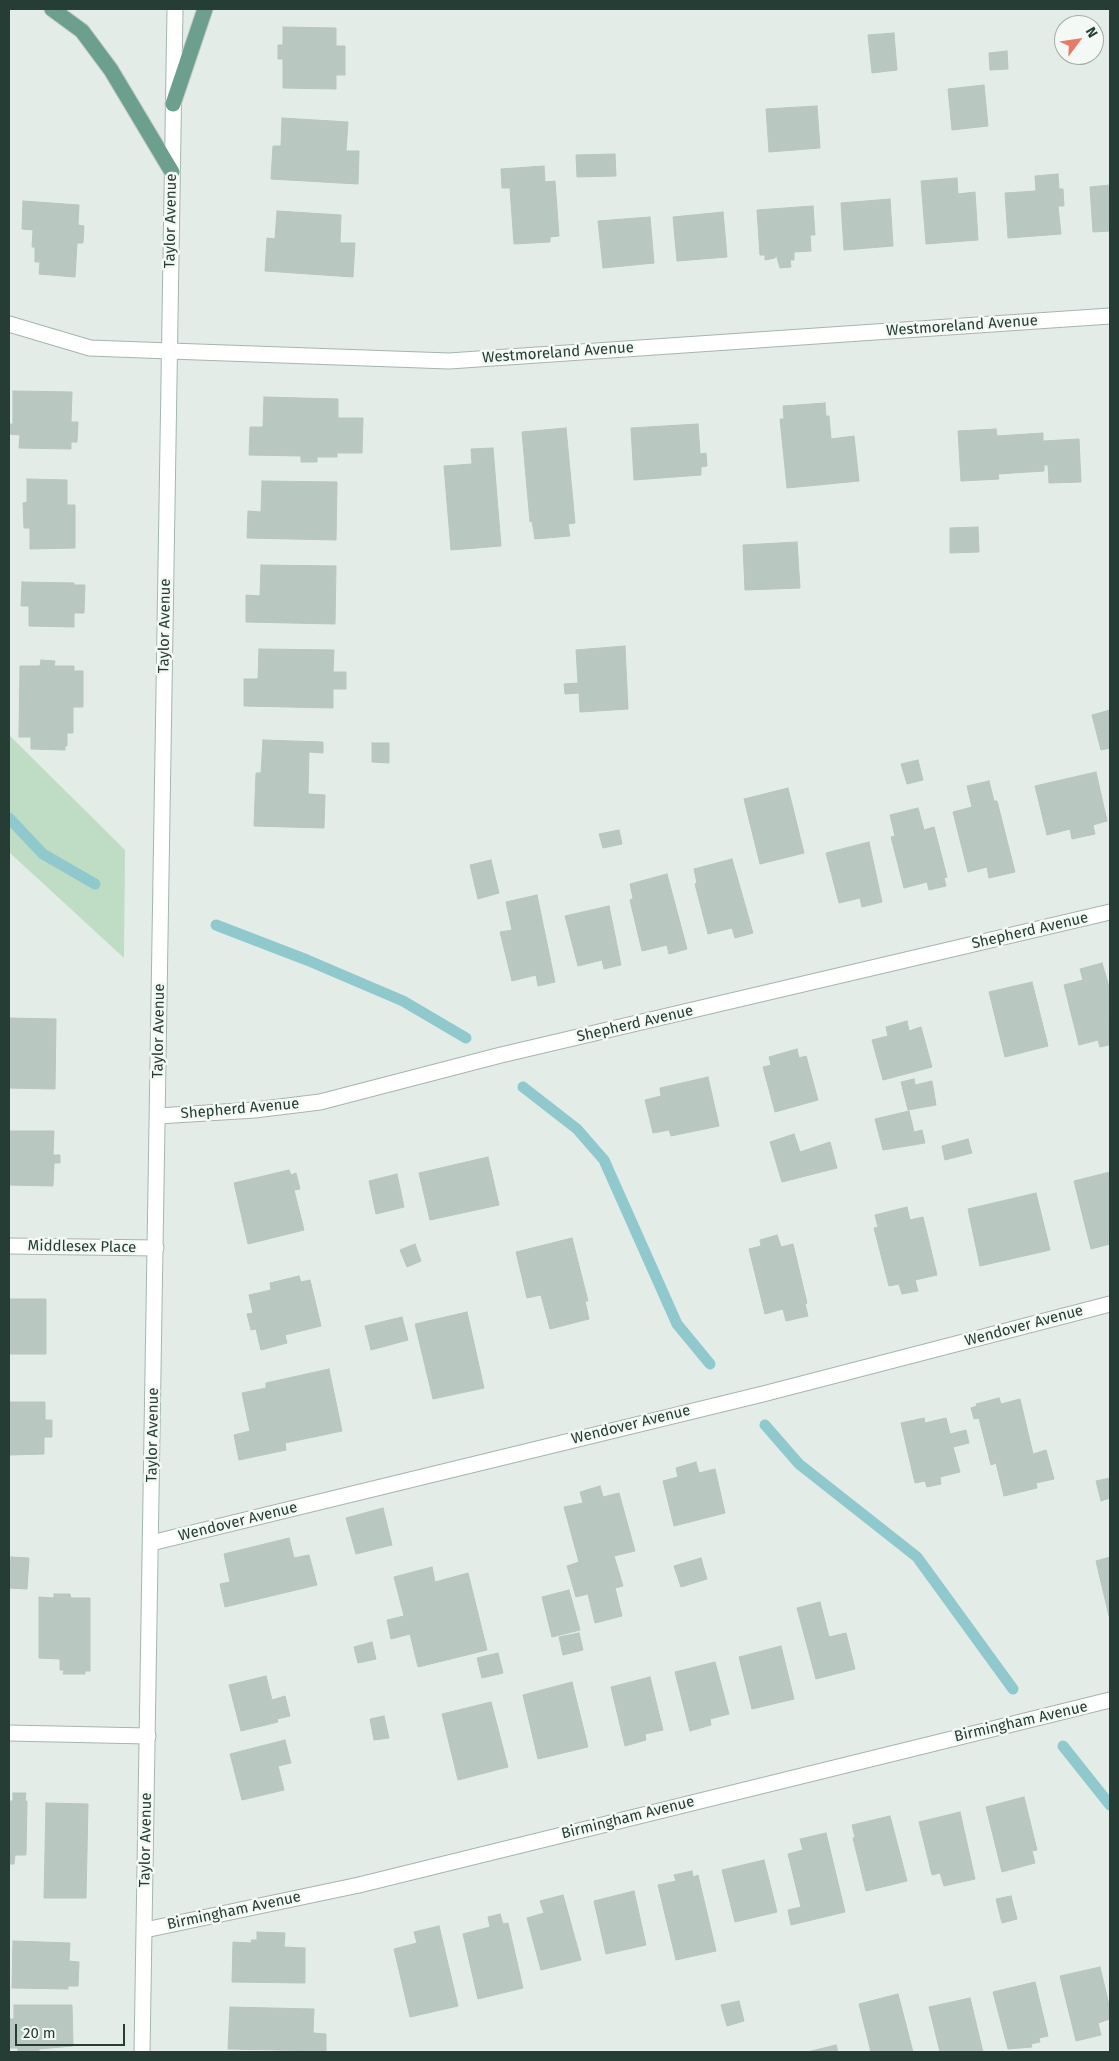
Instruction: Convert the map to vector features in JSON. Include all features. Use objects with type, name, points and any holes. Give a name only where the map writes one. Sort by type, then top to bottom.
[{"type":"main road","points":[[52,9],[82,31],[112,70],[172,172]]},
{"type":"main road","points":[[173,104],[205,9]]},
{"type":"street","name":"Taylor Avenue","points":[[142,2052],[152,1544],[175,9]]},
{"type":"street","name":"Westmoreland Avenue","points":[[9,324],[90,348],[450,361],[1110,316]]},
{"type":"street","name":"Shepherd Avenue","points":[[158,1116],[255,1110],[320,1102],[501,1055],[1110,912]]},
{"type":"street","name":"Middlesex Place","points":[[9,1246],[156,1248]]},
{"type":"street","name":"Wendover Avenue","points":[[152,1544],[770,1392],[1110,1304]]},
{"type":"street","name":"Birmingham Avenue","points":[[144,1930],[359,1885],[1110,1700]]},
{"type":"street","points":[[9,1733],[148,1736]]},
{"type":"green space","points":[[9,735],[125,850],[124,958],[9,852]]},
{"type":"building","points":[[283,27],[336,28],[336,46],[345,46],[345,75],[336,75],[336,89],[283,88],[283,59],[278,59],[278,45],[283,45]]},
{"type":"building","points":[[894,33],[897,70],[872,73],[868,35]]},
{"type":"building","points":[[1007,51],[1008,69],[990,70],[989,53]]},
{"type":"building","points":[[984,85],[988,126],[952,130],[948,89]]},
{"type":"building","points":[[817,106],[820,148],[769,152],[766,109]]},
{"type":"building","points":[[282,118],[348,122],[346,151],[359,151],[358,184],[271,179],[273,146],[281,146]]},
{"type":"building","points":[[615,154],[616,176],[577,177],[576,155]]},
{"type":"building","points":[[544,166],[545,182],[555,181],[559,236],[550,237],[550,242],[514,244],[510,188],[502,188],[501,169]]},
{"type":"building","points":[[1058,174],[1059,189],[1063,189],[1064,206],[1058,206],[1061,234],[1008,238],[1005,193],[1036,191],[1035,176]]},
{"type":"building","points":[[957,178],[958,194],[975,192],[978,240],[926,244],[921,181]]},
{"type":"building","points":[[1110,185],[1110,231],[1093,232],[1090,187]]},
{"type":"building","points":[[890,199],[893,246],[844,250],[841,203]]},
{"type":"building","points":[[23,201],[79,205],[78,225],[84,226],[83,243],[77,243],[75,277],[39,274],[40,262],[35,262],[35,247],[32,247],[33,230],[22,229]]},
{"type":"building","points":[[813,206],[815,235],[810,235],[811,251],[794,252],[794,260],[790,260],[791,267],[780,268],[776,254],[775,258],[765,260],[765,255],[760,255],[757,210]]},
{"type":"building","points":[[277,211],[341,215],[340,243],[355,243],[353,277],[265,271],[267,238],[275,239]]},
{"type":"building","points":[[723,212],[727,257],[677,261],[673,217]]},
{"type":"building","points":[[650,217],[654,263],[603,268],[598,221]]},
{"type":"building","points":[[13,391],[72,392],[71,422],[78,422],[77,442],[71,442],[71,449],[19,448],[20,435],[9,434],[9,424],[13,424]]},
{"type":"building","points":[[264,397],[338,399],[338,418],[363,418],[362,453],[337,453],[337,457],[317,457],[317,462],[301,462],[301,456],[249,455],[250,427],[263,427]]},
{"type":"building","points":[[825,403],[826,416],[829,416],[831,439],[854,436],[859,481],[787,488],[780,419],[784,419],[783,406]]},
{"type":"building","points":[[698,424],[700,454],[706,453],[707,466],[701,467],[701,475],[634,480],[631,428]]},
{"type":"building","points":[[566,428],[575,523],[568,524],[570,536],[535,539],[532,521],[530,522],[522,432]]},
{"type":"building","points":[[996,429],[997,436],[1043,433],[1043,441],[1079,439],[1081,482],[1049,483],[1048,465],[1044,465],[1044,471],[998,474],[999,479],[961,481],[958,431]]},
{"type":"building","points":[[493,448],[501,546],[451,550],[444,466],[472,464],[471,449]]},
{"type":"building","points":[[27,479],[67,480],[67,505],[75,505],[75,548],[30,549],[30,528],[24,528],[23,503],[27,502]]},
{"type":"building","points":[[262,481],[337,482],[336,540],[247,538],[248,511],[261,512]]},
{"type":"building","points":[[978,527],[979,552],[950,553],[950,528]]},
{"type":"building","points":[[797,542],[800,588],[745,590],[743,545]]},
{"type":"building","points":[[261,565],[336,566],[335,624],[246,622],[246,595],[260,596]]},
{"type":"building","points":[[22,582],[85,585],[84,613],[74,613],[74,627],[29,626],[29,606],[21,606]]},
{"type":"building","points":[[625,646],[628,709],[580,712],[579,693],[565,694],[564,684],[578,683],[576,650]]},
{"type":"building","points":[[259,649],[334,650],[333,672],[346,672],[346,689],[333,689],[333,708],[244,706],[244,679],[258,679]]},
{"type":"building","points":[[41,660],[55,661],[54,666],[74,666],[74,671],[83,671],[83,707],[73,707],[73,733],[67,733],[67,746],[65,746],[65,750],[31,749],[31,737],[19,737],[20,666],[40,666]]},
{"type":"building","points":[[1110,710],[1110,748],[1101,750],[1092,715]]},
{"type":"building","points":[[263,740],[323,742],[323,753],[309,752],[308,794],[325,795],[324,828],[254,826],[256,773],[261,773]]},
{"type":"building","points":[[372,743],[389,743],[389,763],[372,762]]},
{"type":"building","points":[[918,760],[923,780],[907,784],[901,764]]},
{"type":"building","points":[[1096,772],[1107,821],[1093,825],[1095,834],[1072,839],[1070,829],[1047,835],[1035,786]]},
{"type":"building","points":[[989,781],[994,801],[997,801],[1015,872],[989,878],[987,867],[968,872],[953,812],[972,807],[967,786]]},
{"type":"building","points":[[788,788],[804,853],[760,864],[744,799]]},
{"type":"building","points":[[918,808],[924,830],[934,827],[947,877],[944,878],[946,886],[929,890],[927,882],[904,888],[891,837],[895,836],[890,815]]},
{"type":"building","points":[[619,830],[622,844],[603,848],[599,834]]},
{"type":"building","points":[[869,842],[882,902],[862,907],[860,898],[839,903],[826,853]]},
{"type":"building","points":[[732,859],[753,933],[735,938],[732,928],[708,934],[695,884],[697,883],[694,869]]},
{"type":"building","points":[[491,860],[499,893],[478,899],[470,865]]},
{"type":"building","points":[[667,874],[687,949],[669,954],[667,945],[642,951],[630,900],[633,898],[630,884]]},
{"type":"building","points":[[537,895],[555,982],[538,986],[536,975],[512,981],[500,932],[512,930],[506,902]]},
{"type":"building","points":[[609,906],[621,965],[604,969],[602,960],[578,966],[565,916]]},
{"type":"building","points":[[1102,963],[1110,990],[1109,1045],[1100,1047],[1098,1040],[1079,1045],[1064,985],[1083,980],[1080,969]]},
{"type":"building","points":[[1032,982],[1048,1046],[1005,1057],[989,992]]},
{"type":"building","points":[[9,1018],[56,1019],[55,1089],[9,1088]]},
{"type":"building","points":[[907,1021],[909,1031],[921,1027],[932,1067],[883,1080],[872,1040],[888,1036],[886,1027]]},
{"type":"building","points":[[797,1049],[799,1058],[806,1056],[818,1100],[775,1112],[763,1067],[771,1065],[769,1057]]},
{"type":"building","points":[[708,1077],[719,1126],[671,1136],[669,1130],[653,1133],[645,1100],[661,1096],[660,1088]]},
{"type":"building","points":[[914,1079],[915,1085],[932,1081],[936,1105],[908,1110],[901,1082]]},
{"type":"building","points":[[909,1111],[914,1132],[922,1130],[925,1143],[883,1150],[875,1119]]},
{"type":"building","points":[[9,1131],[54,1131],[53,1155],[60,1155],[60,1163],[54,1163],[53,1186],[9,1185]]},
{"type":"building","points":[[794,1134],[800,1152],[830,1142],[837,1168],[782,1182],[770,1142]]},
{"type":"building","points":[[968,1139],[972,1153],[945,1160],[942,1146]]},
{"type":"building","points":[[488,1157],[499,1205],[430,1220],[419,1173]]},
{"type":"building","points":[[289,1170],[291,1175],[296,1173],[300,1189],[294,1190],[304,1230],[248,1244],[234,1183]]},
{"type":"building","points":[[1110,1172],[1110,1232],[1108,1233],[1110,1244],[1091,1249],[1074,1181]]},
{"type":"building","points":[[397,1174],[404,1207],[376,1214],[369,1181]]},
{"type":"building","points":[[1036,1193],[1050,1250],[980,1266],[968,1209]]},
{"type":"building","points":[[907,1207],[910,1220],[923,1217],[937,1275],[915,1280],[918,1291],[902,1294],[899,1284],[889,1286],[874,1228],[878,1227],[875,1215]]},
{"type":"building","points":[[777,1235],[781,1247],[793,1244],[807,1303],[805,1304],[808,1316],[786,1321],[783,1309],[765,1314],[749,1249],[761,1246],[760,1240]]},
{"type":"building","points":[[572,1238],[588,1301],[585,1301],[589,1319],[550,1329],[541,1295],[527,1298],[516,1252]]},
{"type":"building","points":[[415,1244],[421,1261],[407,1267],[400,1250]]},
{"type":"building","points":[[299,1276],[301,1282],[310,1280],[321,1326],[285,1335],[287,1343],[261,1350],[256,1329],[251,1330],[247,1314],[253,1313],[249,1295],[271,1290],[270,1283]]},
{"type":"building","points":[[9,1299],[46,1299],[46,1354],[9,1354]]},
{"type":"building","points":[[467,1312],[484,1388],[433,1399],[415,1324]]},
{"type":"building","points":[[402,1317],[408,1340],[371,1350],[365,1326]]},
{"type":"building","points":[[329,1369],[342,1431],[285,1443],[286,1450],[239,1460],[234,1435],[250,1431],[242,1393],[266,1388],[266,1383]]},
{"type":"building","points":[[999,1398],[1001,1404],[1020,1399],[1033,1454],[1046,1450],[1054,1479],[1036,1483],[1037,1488],[1004,1496],[996,1463],[991,1465],[979,1418],[974,1419],[971,1408],[977,1406],[976,1404]]},
{"type":"building","points":[[9,1402],[45,1402],[45,1420],[52,1420],[52,1437],[44,1437],[44,1454],[9,1455]]},
{"type":"building","points":[[924,1418],[925,1423],[946,1418],[950,1434],[966,1430],[969,1443],[953,1447],[960,1472],[940,1477],[941,1484],[927,1487],[925,1481],[915,1483],[901,1423]]},
{"type":"building","points":[[696,1462],[699,1473],[715,1469],[725,1513],[674,1526],[663,1481],[678,1477],[676,1468]]},
{"type":"building","points":[[1110,1478],[1110,1498],[1101,1501],[1096,1481]]},
{"type":"building","points":[[600,1486],[603,1497],[619,1493],[635,1551],[614,1556],[623,1586],[615,1588],[622,1616],[595,1623],[588,1594],[576,1597],[567,1566],[579,1562],[564,1507],[583,1503],[580,1492]]},
{"type":"building","points":[[383,1508],[392,1545],[356,1554],[346,1518]]},
{"type":"building","points":[[289,1538],[294,1558],[309,1555],[317,1585],[225,1607],[220,1584],[230,1582],[224,1554]]},
{"type":"building","points":[[11,1557],[29,1558],[27,1589],[9,1588]]},
{"type":"building","points":[[1110,1557],[1110,1615],[1109,1616],[1096,1561]]},
{"type":"building","points":[[701,1558],[707,1579],[681,1587],[674,1566]]},
{"type":"building","points":[[432,1567],[435,1582],[468,1573],[487,1650],[418,1667],[410,1634],[391,1639],[387,1620],[404,1616],[394,1577]]},
{"type":"building","points":[[569,1590],[580,1630],[552,1637],[542,1597]]},
{"type":"building","points":[[54,1594],[70,1594],[71,1598],[90,1598],[90,1671],[85,1671],[85,1674],[63,1674],[64,1670],[60,1670],[60,1659],[39,1658],[39,1597],[54,1598]]},
{"type":"building","points":[[820,1602],[829,1637],[846,1633],[855,1669],[816,1679],[797,1608]]},
{"type":"building","points":[[579,1633],[583,1650],[563,1655],[559,1637]]},
{"type":"building","points":[[372,1642],[376,1659],[358,1663],[354,1647]]},
{"type":"building","points":[[781,1646],[794,1699],[752,1709],[739,1657]]},
{"type":"building","points":[[498,1653],[503,1673],[482,1678],[477,1658]]},
{"type":"building","points":[[715,1662],[729,1714],[710,1719],[711,1725],[690,1731],[675,1672]]},
{"type":"building","points":[[266,1676],[272,1700],[285,1696],[290,1716],[277,1719],[278,1722],[241,1731],[229,1685]]},
{"type":"building","points":[[650,1677],[663,1730],[645,1734],[646,1740],[625,1746],[611,1687]]},
{"type":"building","points":[[572,1682],[588,1747],[538,1759],[523,1695]]},
{"type":"building","points":[[491,1702],[508,1767],[458,1780],[442,1714]]},
{"type":"building","points":[[384,1716],[389,1738],[374,1740],[370,1719]]},
{"type":"building","points":[[285,1740],[291,1763],[278,1766],[284,1790],[242,1800],[230,1754]]},
{"type":"building","points":[[13,1793],[26,1793],[26,1855],[15,1855],[14,1864],[9,1864],[9,1801],[13,1801]]},
{"type":"building","points":[[1024,1797],[1037,1850],[1032,1851],[1035,1863],[1002,1872],[986,1807]]},
{"type":"building","points":[[46,1803],[88,1804],[86,1898],[44,1898]]},
{"type":"building","points":[[960,1812],[975,1879],[944,1886],[940,1873],[932,1875],[919,1822]]},
{"type":"building","points":[[890,1816],[907,1881],[866,1891],[853,1838],[855,1837],[852,1825]]},
{"type":"building","points":[[826,1833],[845,1912],[791,1925],[788,1910],[801,1907],[788,1854],[803,1850],[800,1839]]},
{"type":"building","points":[[764,1860],[777,1912],[735,1922],[722,1870]]},
{"type":"building","points":[[692,1871],[693,1877],[698,1875],[716,1951],[676,1960],[658,1885],[676,1881],[674,1875]]},
{"type":"building","points":[[634,1891],[646,1945],[606,1954],[594,1901]]},
{"type":"building","points":[[563,1895],[581,1960],[541,1970],[527,1918],[544,1913],[540,1901]]},
{"type":"building","points":[[1011,1896],[1017,1919],[1002,1923],[996,1899]]},
{"type":"building","points":[[500,1914],[503,1924],[508,1923],[523,1988],[478,1999],[463,1934],[490,1927],[488,1917]]},
{"type":"building","points":[[439,1926],[458,2006],[410,2017],[394,1949],[417,1943],[414,1932]]},
{"type":"building","points":[[257,1932],[285,1933],[284,1947],[305,1948],[305,1983],[232,1982],[233,1942],[252,1943],[251,1940],[257,1940]]},
{"type":"building","points":[[13,1941],[70,1943],[69,1961],[79,1962],[78,1986],[68,1986],[68,1989],[12,1988]]},
{"type":"building","points":[[1100,1967],[1110,2009],[1110,2019],[1098,2023],[1101,2035],[1076,2041],[1060,1976]]},
{"type":"building","points":[[1035,1982],[1048,2036],[1039,2038],[1040,2042],[1031,2044],[1032,2047],[1008,2049],[993,1992]]},
{"type":"building","points":[[898,1994],[913,2052],[871,2052],[859,2004]]},
{"type":"building","points":[[970,1998],[983,2052],[940,2052],[929,2007]]},
{"type":"building","points":[[739,2001],[744,2021],[727,2026],[721,2005]]},
{"type":"building","points":[[14,2005],[72,2005],[73,2046],[39,2049],[39,2052],[18,2052],[18,2048],[9,2048],[9,2019],[14,2019]]},
{"type":"building","points":[[230,2007],[314,2009],[313,2033],[326,2034],[326,2051],[228,2049]]},
{"type":"building","points":[[836,2045],[838,2052],[807,2052]]},
{"type":"waterway","points":[[9,818],[43,854],[95,884]]},
{"type":"waterway","points":[[216,925],[307,960],[403,1001],[466,1038]]},
{"type":"waterway","points":[[523,1087],[577,1129],[604,1160],[677,1324],[710,1364]]},
{"type":"waterway","points":[[765,1425],[799,1464],[917,1557],[1013,1689]]},
{"type":"waterway","points":[[1063,1746],[1110,1805]]}]
